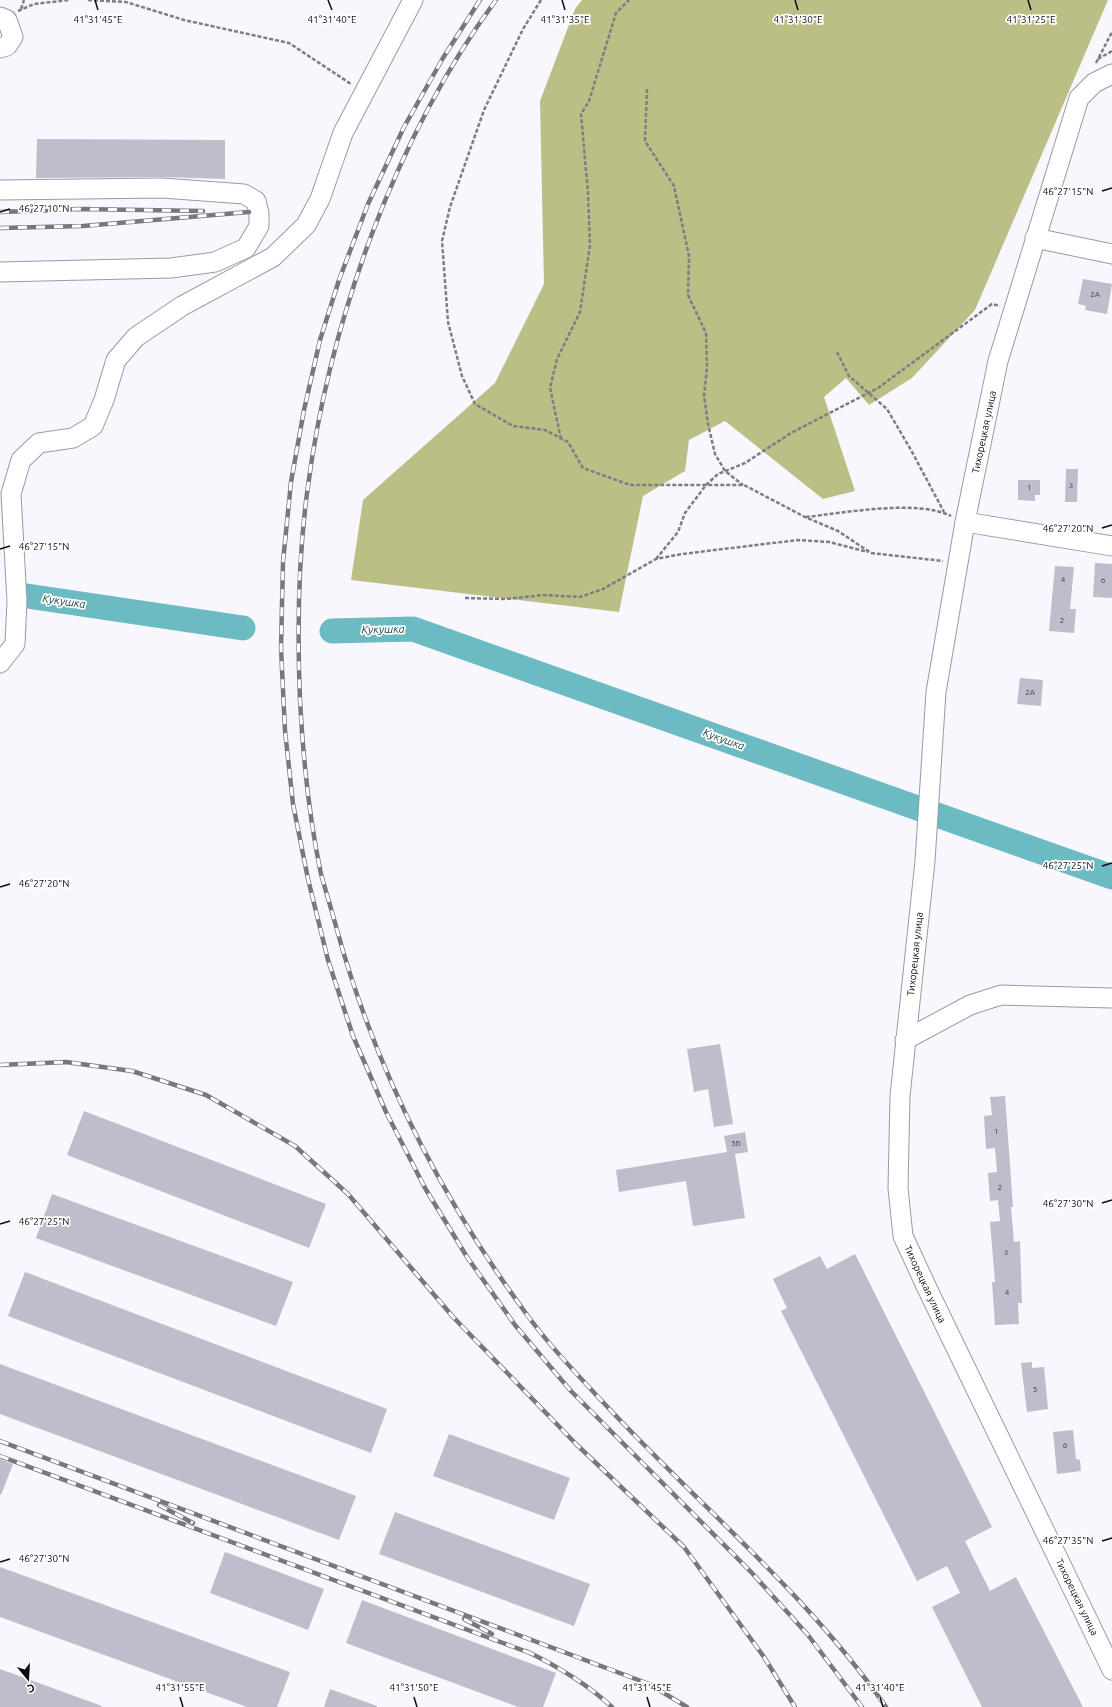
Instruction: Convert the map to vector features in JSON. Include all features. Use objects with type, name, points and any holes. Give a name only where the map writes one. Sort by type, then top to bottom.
[{"type":"street","points":[[0,663],[15,644],[17,601],[12,494],[21,460],[39,443],[72,438],[93,426],[104,400],[116,360],[136,337],[182,306],[273,257],[306,225],[320,199],[343,134],[413,0]]},
{"type":"street","points":[[0,48],[7,46],[13,37],[9,16]]},
{"type":"street","name":"Тихорецкая улица","points":[[1112,74],[1094,83],[1079,98],[998,361],[965,522],[936,692],[925,862],[900,1096],[898,1188],[903,1236],[930,1296],[1112,1670]]},
{"type":"street","points":[[0,190],[162,188],[244,194],[256,201],[259,213],[259,226],[246,248],[215,262],[171,268],[0,272]]},
{"type":"street","points":[[1035,238],[1112,254]]},
{"type":"street","points":[[965,522],[1112,546]]},
{"type":"street","points":[[906,1040],[970,1005],[1001,995],[1112,998]]},
{"type":"path","points":[[9,16],[24,0]]},
{"type":"path","points":[[9,16],[34,4],[69,0]]},
{"type":"path","points":[[88,0],[126,2],[184,20],[289,43],[364,93]]},
{"type":"path","points":[[541,0],[523,29],[484,110],[450,207],[442,241],[448,322],[462,376],[475,404],[513,426],[545,430],[568,442],[583,468],[630,485],[744,485]]},
{"type":"path","points":[[561,439],[550,388],[557,359],[580,312],[590,245],[588,193],[581,114],[588,101],[616,13],[629,0]]},
{"type":"path","points":[[1098,60],[1112,51]]},
{"type":"path","points":[[647,89],[645,141],[674,186],[689,256],[688,295],[706,333],[707,367],[704,396],[708,424],[715,454],[725,471],[744,485],[805,517],[838,530],[871,553]]},
{"type":"path","points":[[465,598],[506,599],[544,596],[580,597],[603,589],[632,574],[656,559],[678,532],[685,513],[706,485],[718,474],[746,463],[791,433],[878,388],[992,304],[1014,309]]},
{"type":"path","points":[[836,352],[849,376],[887,408],[912,450],[944,512]]},
{"type":"path","points":[[805,517],[865,510],[919,508],[944,512],[965,522]]},
{"type":"path","points":[[656,559],[682,554],[798,540],[829,542],[871,553],[958,563]]},
{"type":"green space","points":[[582,0],[1108,0],[975,310],[912,378],[869,405],[846,378],[824,397],[855,491],[823,499],[725,421],[689,440],[685,471],[643,496],[619,612],[351,580],[363,500],[495,383],[544,284],[540,101],[575,9]]},
{"type":"building","points":[[37,139],[225,140],[225,179],[162,177],[36,178]]},
{"type":"building","points":[[1083,279],[1112,284],[1107,314],[1085,310],[1086,306],[1078,304]]},
{"type":"building","points":[[1066,469],[1078,469],[1077,502],[1065,502]]},
{"type":"building","points":[[1018,480],[1040,480],[1040,495],[1035,495],[1035,501],[1018,500]]},
{"type":"building","points":[[1095,563],[1112,564],[1112,598],[1093,597]]},
{"type":"building","points":[[1055,566],[1074,567],[1070,609],[1076,609],[1074,633],[1049,631]]},
{"type":"building","points":[[1020,678],[1043,680],[1041,706],[1017,704]]},
{"type":"building","points":[[720,1044],[733,1124],[714,1127],[708,1089],[694,1092],[687,1049]]},
{"type":"building","points":[[1005,1096],[1013,1207],[1011,1207],[1014,1242],[1020,1241],[1022,1303],[1018,1303],[1019,1324],[995,1325],[992,1282],[995,1282],[990,1222],[1000,1221],[998,1200],[990,1201],[988,1173],[997,1172],[995,1148],[986,1149],[984,1116],[992,1115],[990,1097]]},
{"type":"building","points":[[84,1111],[326,1204],[309,1248],[67,1155]]},
{"type":"building","points":[[745,1132],[748,1152],[735,1154],[745,1218],[693,1226],[686,1181],[619,1192],[616,1170],[727,1152],[724,1136]]},
{"type":"building","points":[[52,1194],[293,1282],[276,1326],[36,1238]]},
{"type":"building","points":[[855,1254],[992,1527],[965,1541],[990,1591],[1016,1577],[1083,1707],[982,1707],[932,1607],[960,1593],[947,1566],[917,1581],[781,1311],[787,1308],[773,1279],[820,1256],[827,1269]]},
{"type":"building","points":[[25,1272],[387,1409],[371,1453],[8,1316]]},
{"type":"building","points":[[1032,1362],[1032,1368],[1044,1367],[1048,1409],[1027,1412],[1021,1363]]},
{"type":"building","points":[[0,1364],[356,1496],[339,1540],[0,1414]]},
{"type":"building","points":[[1073,1430],[1076,1459],[1080,1460],[1081,1471],[1057,1474],[1053,1432]]},
{"type":"building","points":[[449,1434],[570,1478],[554,1520],[433,1476]]},
{"type":"building","points":[[0,1459],[13,1464],[1,1495],[0,1494]]},
{"type":"building","points":[[395,1512],[590,1584],[574,1626],[379,1554]]},
{"type":"building","points":[[225,1552],[324,1589],[308,1630],[210,1593]]},
{"type":"building","points":[[0,1567],[290,1672],[277,1707],[247,1707],[0,1617]]},
{"type":"building","points":[[362,1600],[556,1673],[543,1707],[518,1707],[346,1643]]},
{"type":"building","points":[[0,1669],[102,1706],[0,1707]]},
{"type":"building","points":[[330,1689],[377,1706],[377,1707],[324,1707]]},
{"type":"waterway","name":"Кукушка","points":[[27,596],[243,628]]},
{"type":"waterway","name":"Кукушка","points":[[332,631],[413,629],[1112,877]]},
{"type":"railway","points":[[480,0],[443,58],[404,127],[368,204],[339,280],[320,340],[304,410],[291,482],[283,562],[281,648],[285,731],[293,804],[308,879],[328,960],[353,1036],[386,1112],[425,1188],[467,1257],[515,1325],[570,1390],[752,1573],[808,1635],[862,1707]]},
{"type":"railway","points":[[496,0],[460,53],[428,110],[398,170],[373,232],[351,295],[333,359],[318,423],[308,486],[302,539],[299,593],[299,646],[300,700],[305,766],[313,831],[321,874],[337,930],[370,1032],[391,1081],[413,1129],[438,1177],[494,1268],[542,1335],[637,1438],[786,1586],[855,1665],[886,1707]]},
{"type":"railway","points":[[0,212],[80,209],[203,211]]},
{"type":"railway","points":[[0,228],[83,226],[249,212]]},
{"type":"railway","points":[[0,1065],[66,1062],[132,1071],[206,1095],[295,1146],[348,1194],[454,1318],[576,1444],[684,1547],[764,1657],[795,1707]]},
{"type":"railway","points":[[0,1441],[649,1684],[687,1707]]},
{"type":"railway","points":[[0,1456],[530,1653]]},
{"type":"railway","points":[[159,1505],[193,1523]]},
{"type":"railway","points":[[464,1619],[492,1634]]},
{"type":"railway","points":[[526,1651],[571,1676],[612,1707]]}]
